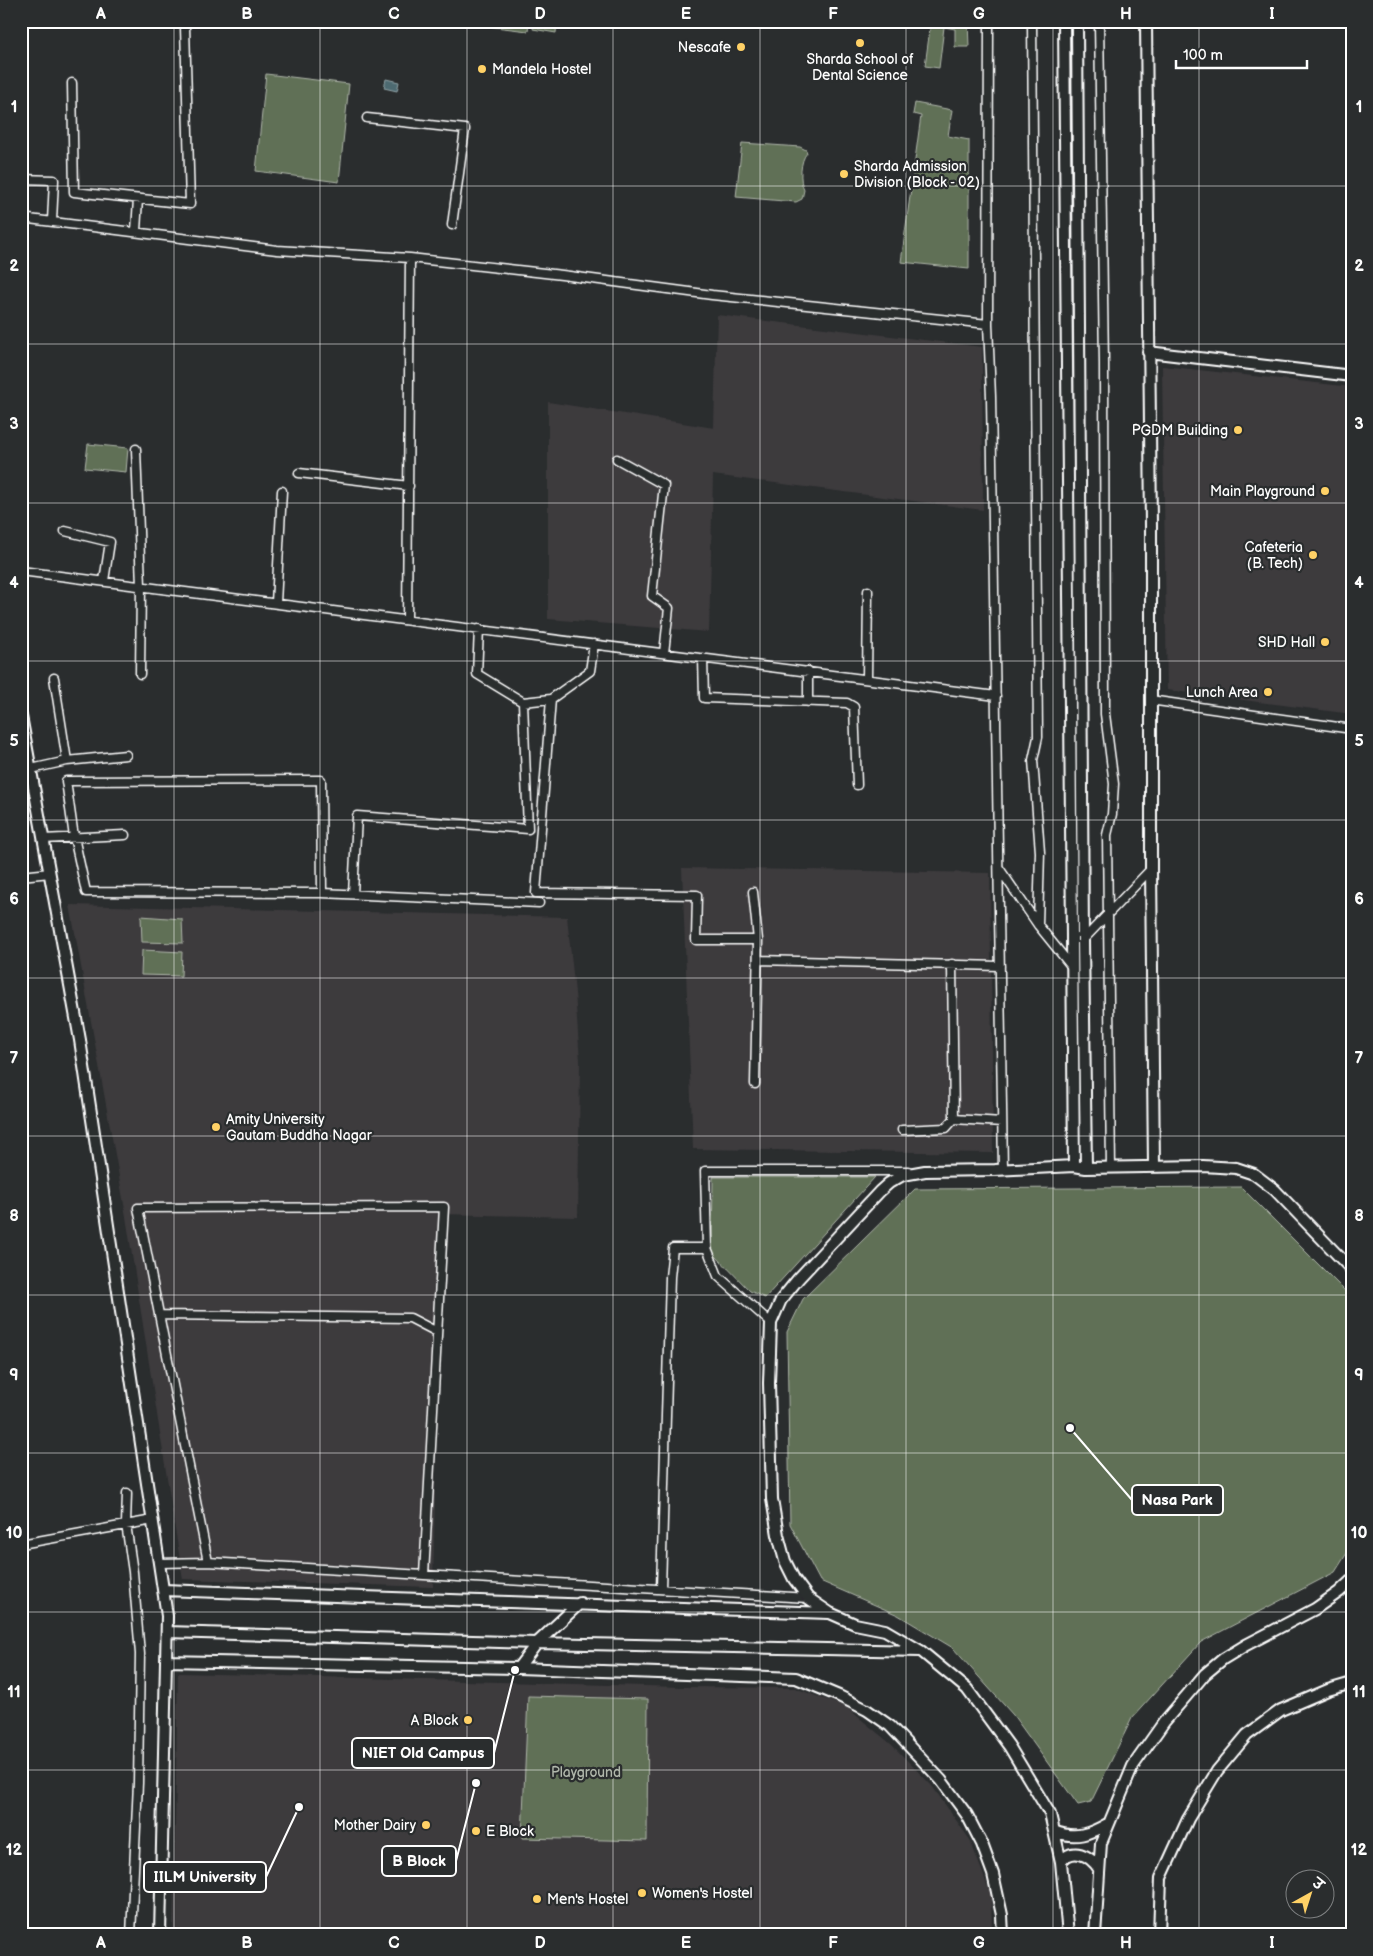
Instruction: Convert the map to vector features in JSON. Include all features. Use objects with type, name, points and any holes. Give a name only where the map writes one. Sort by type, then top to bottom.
[{"type":"street","points":[[989,21],[988,324],[991,397],[1003,1170]]},
{"type":"street","points":[[1032,21],[1038,737],[1033,760],[1040,852],[1038,925]]},
{"type":"street","points":[[1064,21],[1074,1166]]},
{"type":"street","points":[[1077,21],[1086,1168]]},
{"type":"street","points":[[1099,21],[1104,359],[1105,714],[1114,784],[1112,814],[1108,835],[1111,1168]]},
{"type":"street","points":[[1146,21],[1151,526],[1150,869],[1154,1167]]},
{"type":"street","points":[[72,83],[74,192],[190,204],[186,27]]},
{"type":"street","points":[[367,118],[465,129],[452,225]]},
{"type":"street","points":[[21,179],[54,180],[52,221]]},
{"type":"street","points":[[136,231],[138,199]]},
{"type":"street","points":[[21,218],[277,250],[410,258],[562,275],[712,295],[988,324]]},
{"type":"street","points":[[408,620],[410,258]]},
{"type":"street","points":[[1148,352],[1352,376]]},
{"type":"street","points":[[136,449],[141,586],[140,674]]},
{"type":"street","points":[[617,460],[664,485],[652,596],[669,608],[664,653]]},
{"type":"street","points":[[299,473],[409,486]]},
{"type":"street","points":[[276,603],[282,491]]},
{"type":"street","points":[[65,531],[110,542],[104,581]]},
{"type":"street","points":[[21,571],[996,696]]},
{"type":"street","points":[[867,679],[868,591]]},
{"type":"street","points":[[478,629],[476,674],[522,702],[551,699],[590,670],[594,644]]},
{"type":"street","points":[[703,658],[704,698],[847,703],[854,707],[857,785]]},
{"type":"street","points":[[808,671],[808,702]]},
{"type":"street","points":[[54,678],[67,761]]},
{"type":"street","points":[[551,699],[536,893],[697,895],[696,940],[758,940]]},
{"type":"street","points":[[1150,700],[1352,729]]},
{"type":"street","points":[[353,894],[357,816],[528,829],[522,702]]},
{"type":"street","points":[[21,716],[80,1040],[167,1616],[160,1935]]},
{"type":"street","points":[[31,769],[67,761],[126,755]]},
{"type":"street","points":[[322,893],[321,780],[66,781],[74,837],[86,892],[322,893],[539,903]]},
{"type":"street","points":[[43,838],[125,835]]},
{"type":"street","points":[[999,868],[1038,925],[1072,967]]},
{"type":"street","points":[[1083,940],[1150,869]]},
{"type":"street","points":[[21,876],[50,873]]},
{"type":"street","points":[[753,892],[758,940],[755,1084]]},
{"type":"street","points":[[758,960],[1000,966]]},
{"type":"street","points":[[902,1130],[946,1128],[954,1119],[952,964]]},
{"type":"street","points":[[954,1119],[1002,1122]]},
{"type":"street","points":[[771,1323],[718,1276],[707,1248],[705,1171],[925,1172],[1074,1166],[1086,1168],[1203,1166],[1236,1168],[1254,1174],[1275,1190],[1352,1270]]},
{"type":"street","points":[[925,1172],[904,1175],[889,1183],[880,1191],[798,1279],[781,1300],[771,1323],[769,1383],[772,1499],[778,1535],[785,1561],[794,1579],[808,1598],[830,1613],[856,1624],[885,1630],[921,1651],[967,1690],[1009,1746],[1050,1814],[1061,1862],[1068,1935]]},
{"type":"street","points":[[208,1562],[138,1208],[444,1207],[424,1575]]},
{"type":"street","points":[[661,1589],[670,1278],[673,1248],[707,1248]]},
{"type":"street","points":[[160,1315],[410,1318],[437,1332]]},
{"type":"street","points":[[127,1493],[126,1524],[133,1572],[140,1654],[138,1783],[132,1935]]},
{"type":"street","points":[[21,1544],[152,1520]]},
{"type":"street","points":[[159,1563],[208,1562],[808,1598]]},
{"type":"street","points":[[1095,1935],[1101,1843],[1133,1766],[1164,1722],[1205,1674],[1223,1659],[1246,1644],[1315,1610],[1352,1580]]},
{"type":"street","points":[[163,1590],[830,1613]]},
{"type":"street","points":[[518,1668],[537,1644],[580,1604]]},
{"type":"street","points":[[167,1632],[537,1644],[921,1651]]},
{"type":"street","points":[[166,1661],[518,1668],[796,1678],[832,1692],[867,1710],[890,1726],[941,1780],[968,1815],[982,1844],[993,1874],[1002,1915],[1003,1935]]},
{"type":"street","points":[[1159,1935],[1161,1878],[1188,1819],[1217,1771],[1247,1735],[1281,1710],[1328,1690],[1352,1683]]},
{"type":"street","points":[[1054,1831],[1064,1836],[1086,1835],[1109,1823]]},
{"type":"street","points":[[1061,1862],[1069,1855],[1080,1853],[1089,1858],[1098,1869]]},
{"type":"shaded area","points":[[717,315],[982,347],[983,510],[713,475],[709,632],[548,619],[548,402],[714,428]]},
{"type":"shaded area","points":[[1162,366],[1352,387],[1352,714],[1167,690]]},
{"type":"shaded area","points":[[682,868],[990,873],[993,1153],[693,1149]]},
{"type":"shaded area","points":[[70,905],[567,917],[580,1061],[578,1217],[441,1214],[433,1587],[183,1579],[124,1204]]},
{"type":"shaded area","points":[[178,1673],[680,1687],[795,1688],[846,1707],[891,1744],[932,1786],[970,1840],[991,1895],[992,1935],[173,1935]]},
{"type":"green space","points":[[446,21],[529,21],[528,31]]},
{"type":"green space","points":[[534,21],[557,21],[556,33],[533,29]]},
{"type":"green space","points":[[931,21],[968,21],[969,47],[955,47],[955,29],[944,27],[939,68],[925,66]]},
{"type":"green space","points":[[266,74],[349,84],[339,182],[256,171]]},
{"type":"green space","points":[[915,103],[952,110],[948,136],[969,140],[969,269],[901,262],[921,116],[913,114]]},
{"type":"green space","points":[[742,143],[800,147],[806,150],[807,153],[803,160],[801,171],[801,181],[804,190],[802,199],[796,202],[736,197]]},
{"type":"green space","points":[[88,444],[128,448],[126,472],[85,468]]},
{"type":"green space","points":[[141,916],[182,919],[183,943],[142,942]]},
{"type":"green space","points":[[142,950],[182,952],[181,976],[141,975]]},
{"type":"green space","points":[[713,1177],[875,1177],[765,1298],[750,1291],[712,1252]]},
{"type":"green space","points":[[1241,1187],[1352,1298],[1352,1545],[1335,1572],[1201,1642],[1132,1718],[1091,1802],[1078,1805],[1013,1715],[953,1648],[898,1615],[820,1581],[790,1524],[787,1332],[803,1299],[915,1189]]},
{"type":"green space","name":"Playground","points":[[528,1696],[648,1699],[647,1841],[522,1838]]},
{"type":"water","points":[[386,79],[399,82],[397,91],[384,88]]},
{"type":"place","name":"Sharda School of Dental Science","points":[[860,43]]},
{"type":"place","name":"Nescafe","points":[[741,47]]},
{"type":"place","name":"Mandela Hostel","points":[[482,69]]},
{"type":"place","name":"Sharda Admission Division (Block - 02)","points":[[844,174]]},
{"type":"place","name":"PGDM Building","points":[[1238,430]]},
{"type":"place","name":"Main Playground","points":[[1325,491]]},
{"type":"place","name":"Cafeteria (B. Tech)","points":[[1313,555]]},
{"type":"place","name":"SHD Hall","points":[[1325,642]]},
{"type":"place","name":"Lunch Area","points":[[1268,692]]},
{"type":"place","name":"Amity University Gautam Buddha Nagar","points":[[216,1127]]},
{"type":"place","name":"Nasa Park","points":[[1070,1428]]},
{"type":"place","name":"NIET Old Campus","points":[[515,1670]]},
{"type":"place","name":"A Block","points":[[468,1720]]},
{"type":"place","name":"B Block","points":[[476,1783]]},
{"type":"place","name":"IILM University","points":[[299,1807]]},
{"type":"place","name":"Mother Dairy","points":[[426,1825]]},
{"type":"place","name":"E Block","points":[[476,1831]]},
{"type":"place","name":"Women's Hostel","points":[[642,1893]]},
{"type":"place","name":"Men's Hostel","points":[[537,1899]]}]
